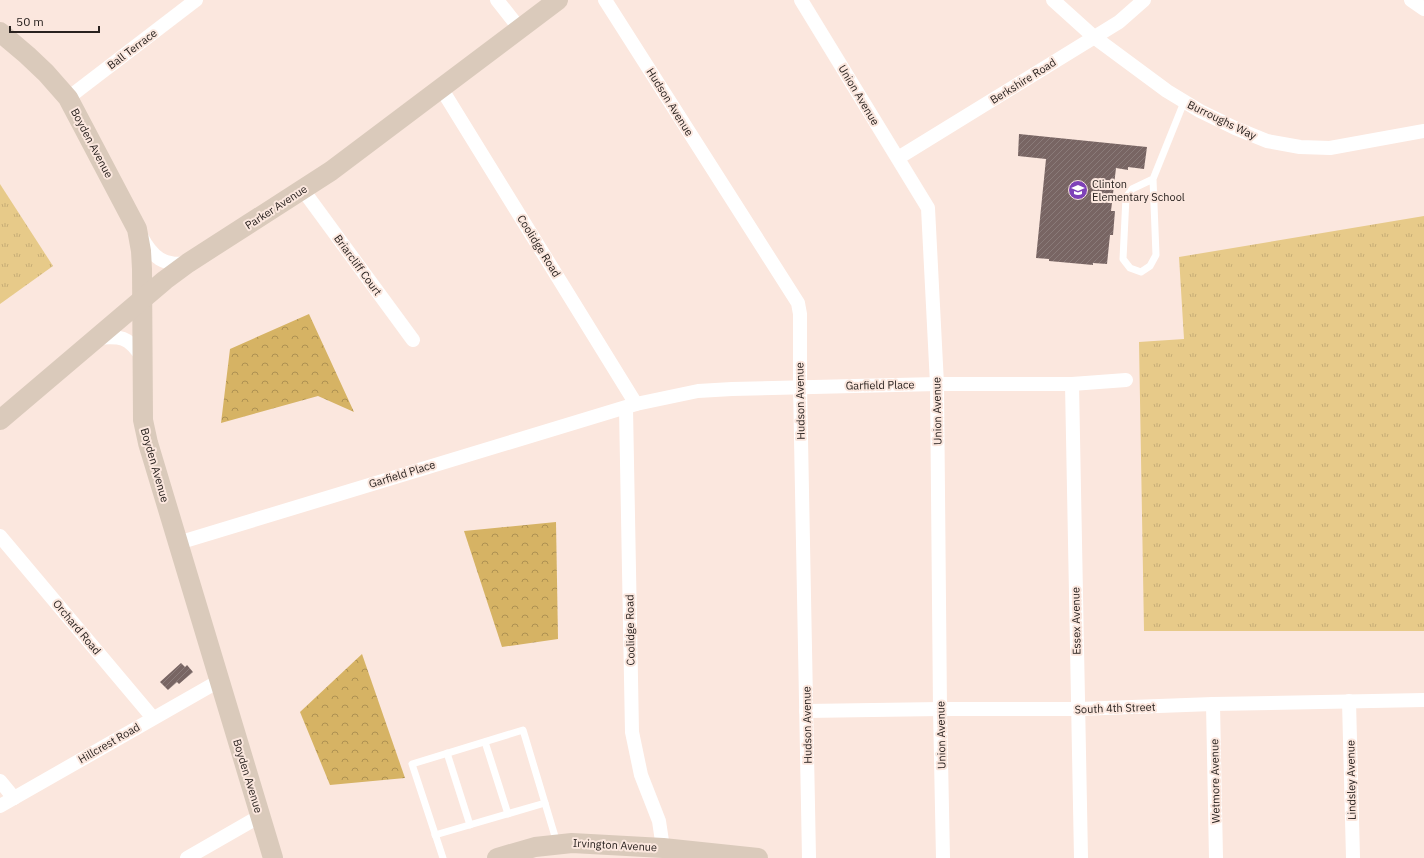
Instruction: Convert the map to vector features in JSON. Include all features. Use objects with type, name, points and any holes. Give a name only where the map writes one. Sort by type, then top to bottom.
[{"type":"street","name":"Ball Terrace","points":[[68,98],[196,0]]},
{"type":"street","points":[[497,0],[520,29]]},
{"type":"street","name":"Parker Avenue","points":[[0,420],[165,280],[188,263],[303,190],[337,166],[558,0]]},
{"type":"street","name":"Hudson Avenue","points":[[605,0],[798,303],[800,314],[809,858]]},
{"type":"street","name":"Union Avenue","points":[[801,0],[928,208],[937,384],[943,858]]},
{"type":"street","name":"Burroughs Way","points":[[1053,0],[1094,37],[1166,91],[1184,102],[1228,124],[1267,141],[1300,147],[1330,148],[1424,131]]},
{"type":"street","name":"Berkshire Road","points":[[898,158],[1119,22],[1144,0]]},
{"type":"street","points":[[1411,0],[1424,9]]},
{"type":"street","name":"Boyden Avenue","points":[[0,32],[27,55],[68,98],[137,229],[141,251],[142,269],[143,420],[148,444],[273,858]]},
{"type":"street","name":"Coolidge Road","points":[[441,88],[631,406],[632,732],[641,775],[659,821],[663,851]]},
{"type":"street","name":"Briarcliff Court","points":[[303,190],[413,340]]},
{"type":"street","points":[[137,229],[148,249],[160,260],[178,264],[188,263]]},
{"type":"street","points":[[96,338],[116,337],[127,340],[134,345],[142,357]]},
{"type":"street","name":"Garfield Place","points":[[178,543],[631,406],[698,391],[800,386],[1072,384],[1126,380]]},
{"type":"street","name":"Essex Avenue","points":[[1072,384],[1081,858]]},
{"type":"street","name":"Orchard Road","points":[[0,536],[153,718]]},
{"type":"street","name":"Hillcrest Road","points":[[0,806],[219,681]]},
{"type":"street","name":"South 4th Street","points":[[806,711],[1078,709],[1213,704],[1424,700]]},
{"type":"street","name":"Lindsley Avenue","points":[[1350,701],[1353,858]]},
{"type":"street","name":"Wetmore Avenue","points":[[1213,704],[1216,858]]},
{"type":"street","points":[[0,781],[14,798]]},
{"type":"street","points":[[187,858],[260,816]]},
{"type":"street","name":"Irvington Avenue","points":[[502,857],[535,847],[557,844],[589,843],[663,851],[758,858]]},
{"type":"lane","points":[[1153,179],[1132,189],[1126,197],[1123,259],[1130,268],[1141,272],[1150,266],[1156,255],[1153,179],[1184,102]]},
{"type":"lane","points":[[443,858],[412,764],[522,730],[557,844]]},
{"type":"lane","points":[[485,742],[508,814]]},
{"type":"lane","points":[[447,753],[470,825]]},
{"type":"lane","points":[[435,836],[545,803]]},
{"type":"green space","points":[[0,184],[53,266],[0,304]]},
{"type":"green space","points":[[1424,216],[1424,631],[1144,631],[1139,342],[1184,339],[1179,257]]},
{"type":"green space","points":[[309,314],[354,412],[318,396],[221,423],[230,349]]},
{"type":"green space","points":[[556,522],[558,639],[502,647],[464,531]]},
{"type":"green space","points":[[362,654],[405,778],[330,785],[300,712]]},
{"type":"building","name":"Clinton Elementary School","points":[[1019,134],[1147,147],[1144,169],[1128,167],[1128,170],[1116,168],[1111,211],[1115,211],[1113,235],[1110,235],[1107,264],[1093,263],[1093,265],[1049,261],[1049,259],[1036,258],[1046,159],[1018,156]]},
{"type":"building","points":[[181,663],[185,667],[187,665],[193,672],[179,684],[177,682],[168,690],[160,682]]},
{"type":"place","name":"Clinton Elementary School","points":[[1078,190]]}]
